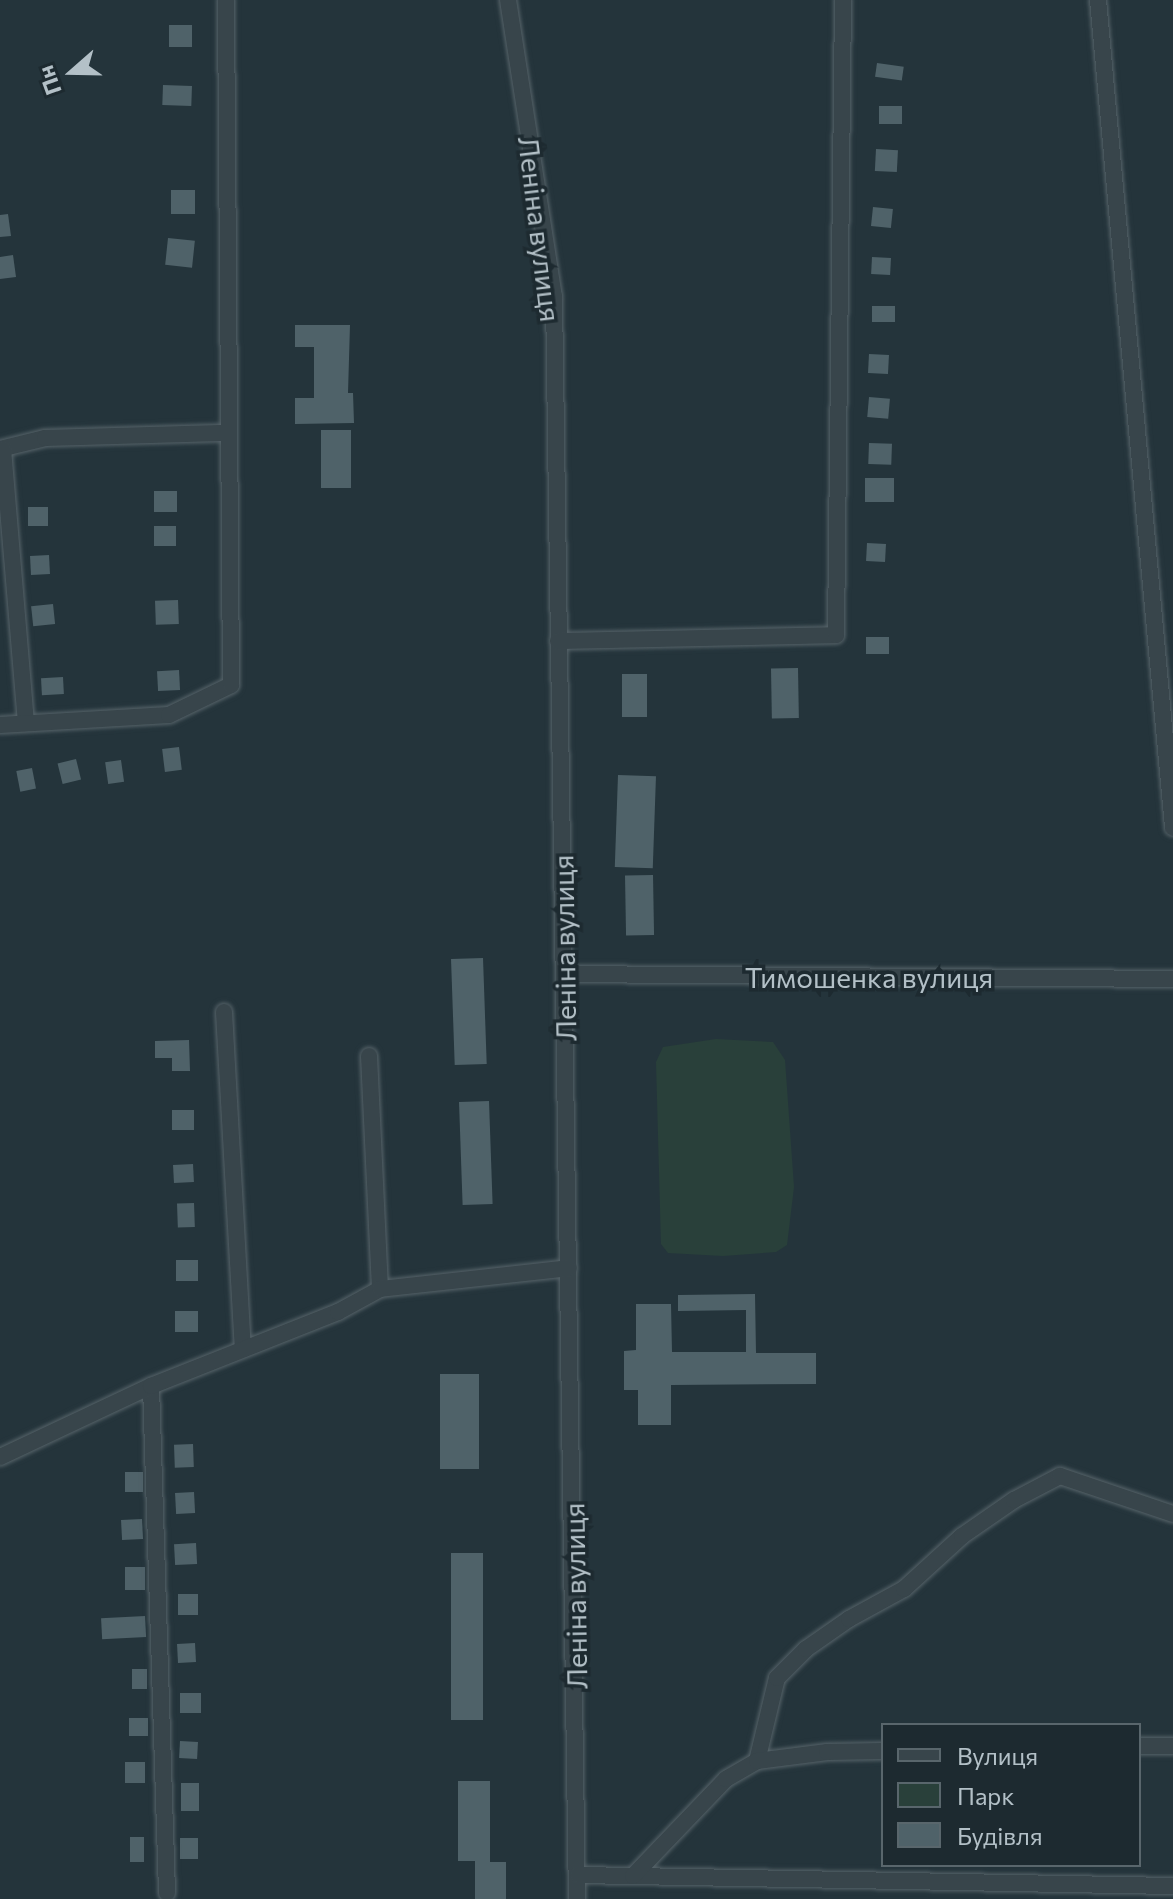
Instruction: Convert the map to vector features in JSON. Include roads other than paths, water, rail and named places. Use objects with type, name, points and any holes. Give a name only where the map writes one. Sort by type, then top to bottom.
[{"type":"street","points":[[0,725],[169,715],[231,685],[226,0]]},
{"type":"street","name":"Леніна вулиця","points":[[508,0],[554,296],[577,1899]]},
{"type":"street","points":[[558,641],[836,635],[843,0]]},
{"type":"street","points":[[1098,0],[1173,828]]},
{"type":"street","points":[[26,723],[1,449],[45,438],[229,433]]},
{"type":"street","name":"Тимошенка вулиця","points":[[565,974],[1173,979]]},
{"type":"street","points":[[224,1012],[243,1348]]},
{"type":"street","points":[[369,1056],[380,1289]]},
{"type":"street","points":[[0,1457],[151,1386],[338,1312],[380,1289],[569,1268]]},
{"type":"street","points":[[151,1386],[167,1893]]},
{"type":"street","points":[[757,1761],[777,1678],[806,1649],[849,1619],[904,1589],[962,1536],[1014,1500],[1060,1476],[1173,1514]]},
{"type":"street","points":[[1141,1746],[1173,1746]]},
{"type":"street","points":[[633,1876],[726,1779],[757,1761],[827,1752],[881,1751]]},
{"type":"street","points":[[578,1875],[1173,1886]]}]
